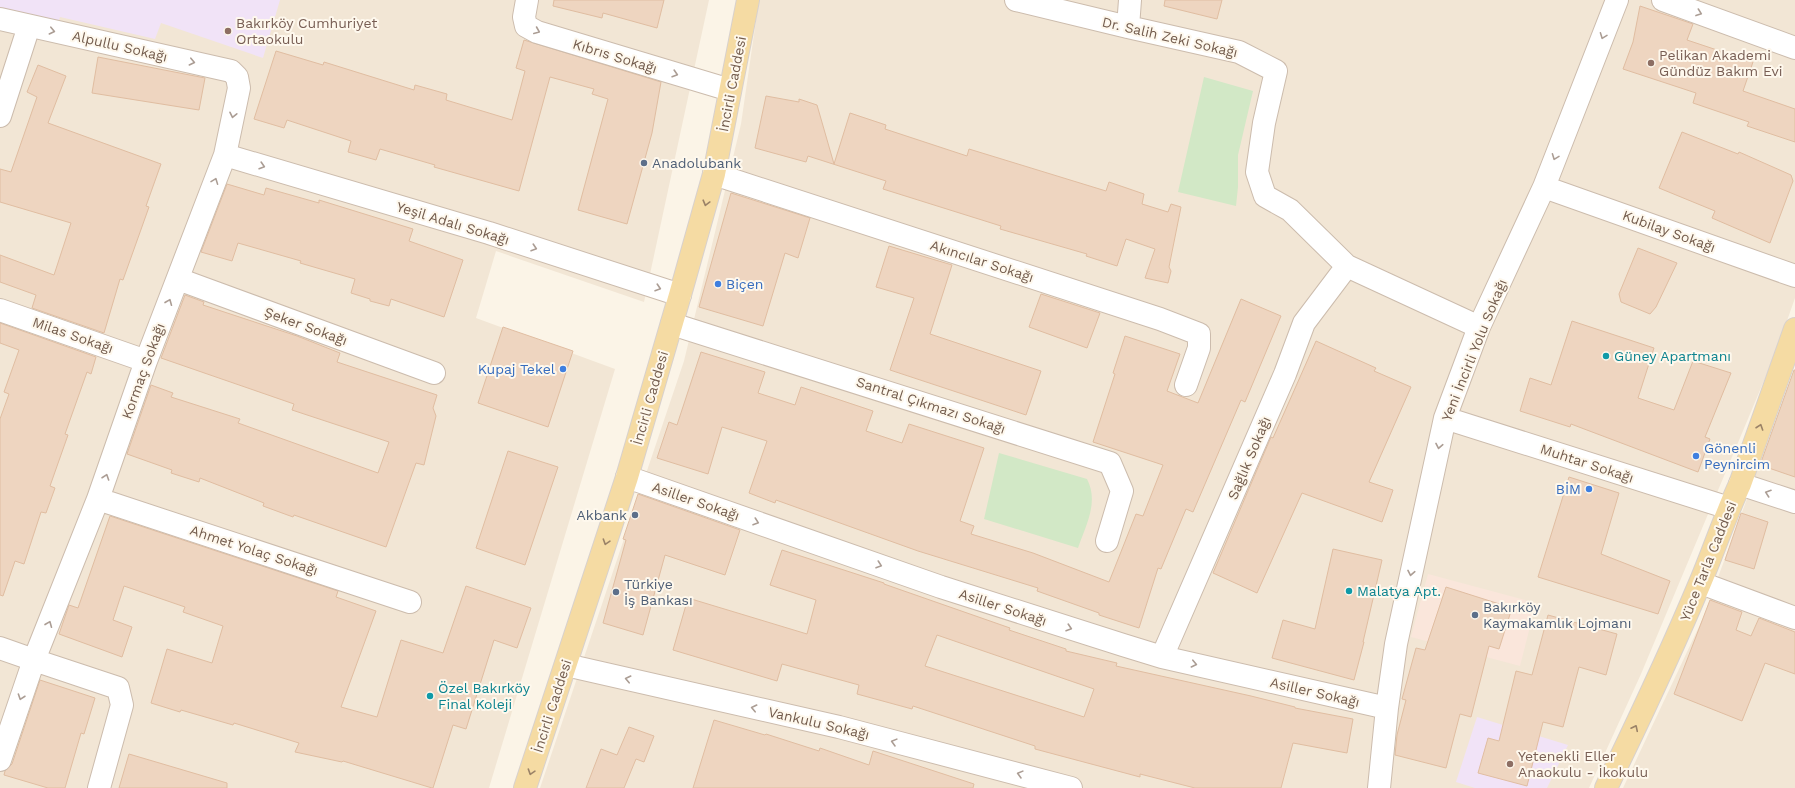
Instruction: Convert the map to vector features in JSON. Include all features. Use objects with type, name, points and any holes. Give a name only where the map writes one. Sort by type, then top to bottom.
[{"type":"main road","name":"İncirli Caddesi","points":[[525,788],[627,477],[672,324],[714,174],[748,0]]},
{"type":"main road","name":"Yüce Tarla Caddesi","points":[[1606,788],[1644,709],[1701,582],[1729,508],[1740,484],[1795,329]]},
{"type":"street","name":"Kıbrıs Sokağı","points":[[527,0],[524,17],[526,26],[537,32],[730,90]]},
{"type":"street","name":"Dr. Salih Zeki Sokağı","points":[[1016,0],[1239,52],[1276,70],[1264,123],[1257,172],[1265,196],[1290,210],[1348,266],[1479,327]]},
{"type":"street","points":[[1128,27],[1130,0]]},
{"type":"street","name":"Yeni İncirli Yolu Sokağı","points":[[1379,788],[1387,708],[1396,644],[1445,418],[1479,327],[1544,187],[1617,0]]},
{"type":"street","points":[[1663,0],[1795,48]]},
{"type":"street","name":"Alpullu Sokağı","points":[[0,19],[231,71],[237,77]]},
{"type":"street","points":[[0,116],[29,26]]},
{"type":"street","name":"Kormaç Sokağı","points":[[0,760],[34,660],[98,499],[146,361],[225,155],[239,88],[237,77]]},
{"type":"street","name":"Yeşil Adalı Sokağı","points":[[225,155],[489,233],[680,295]]},
{"type":"street","name":"Akıncılar Sokağı","points":[[714,174],[1160,319],[1199,334],[1199,348],[1186,384]]},
{"type":"street","name":"Kubilay Sokağı","points":[[1544,187],[1795,276]]},
{"type":"street","name":"Sağlık Sokağı","points":[[1162,657],[1282,381],[1304,323],[1348,266]]},
{"type":"street","name":"Şeker Sokağı","points":[[178,279],[434,373]]},
{"type":"street","name":"Milas Sokağı","points":[[0,310],[146,361]]},
{"type":"street","name":"Santral Çıkmazı Sokağı","points":[[672,324],[1110,463],[1122,491],[1107,541]]},
{"type":"street","name":"Muhtar Sokağı","points":[[1445,418],[1729,508]]},
{"type":"street","name":"Asiller Sokağı","points":[[627,477],[941,587],[1162,657],[1387,708]]},
{"type":"street","points":[[1740,484],[1795,502]]},
{"type":"street","name":"Ahmet Yolaç Sokağı","points":[[98,499],[410,602]]},
{"type":"street","points":[[1701,582],[1795,618]]},
{"type":"street","points":[[0,648],[118,688],[122,705],[99,788]]},
{"type":"street","name":"Vankulu Sokağı","points":[[566,665],[839,727],[1058,786]]},
{"type":"shaded area","points":[[0,0],[709,0],[644,302],[496,251],[476,318],[615,369],[489,788],[0,788]]},
{"type":"shaded area","name":"Bakırköy Cumhuriyet Ortaokulu","points":[[0,0],[280,0],[263,58],[161,23],[155,39],[60,17],[58,23],[0,10]]},
{"type":"shaded area","points":[[759,0],[1795,0],[1795,298],[1776,352],[1641,674],[1589,788],[540,788],[684,361],[741,124]]},
{"type":"shaded area","points":[[1789,385],[1795,387],[1795,788],[1623,788],[1703,618]]},
{"type":"shaded area","name":"Bakırköy Kaymakamlık Lojmanı","points":[[1428,574],[1536,603],[1520,666],[1411,637]]},
{"type":"shaded area","name":"Yetenekli Eller Anaokulu - İkokulu","points":[[1477,717],[1568,745],[1547,788],[1475,788],[1456,782]]},
{"type":"green space","points":[[1204,77],[1253,91],[1238,155],[1238,187],[1236,206],[1178,192]]},
{"type":"green space","points":[[999,453],[1087,479],[1092,496],[1092,505],[1088,522],[1078,548],[984,519]]},
{"type":"building","points":[[554,0],[664,0],[657,28],[603,13],[602,18],[553,6]]},
{"type":"building","points":[[1165,0],[1222,0],[1217,19],[1164,6]]},
{"type":"building","points":[[1640,6],[1693,24],[1687,40],[1753,62],[1743,91],[1795,109],[1795,142],[1747,126],[1749,122],[1693,103],[1696,93],[1623,69],[1633,42]]},
{"type":"building","points":[[524,40],[661,82],[652,133],[627,224],[578,210],[608,99],[592,94],[594,89],[550,77],[519,191],[434,167],[435,165],[380,149],[376,160],[348,152],[351,141],[287,120],[284,128],[254,119],[276,51],[323,65],[324,62],[414,90],[415,85],[447,94],[446,100],[512,120],[525,71],[516,68]]},
{"type":"building","points":[[98,57],[205,78],[199,110],[92,93]]},
{"type":"building","points":[[38,65],[66,76],[48,123],[161,164],[146,206],[149,207],[123,280],[120,279],[104,333],[32,308],[36,295],[0,282],[0,255],[54,275],[71,223],[0,202],[0,169],[11,172],[37,97],[27,92]]},
{"type":"building","points":[[766,96],[799,102],[799,99],[817,105],[834,164],[850,113],[886,125],[885,129],[967,156],[969,149],[1106,191],[1109,182],[1144,194],[1142,204],[1168,212],[1171,204],[1181,207],[1169,267],[1171,271],[1168,283],[1145,278],[1155,249],[1126,239],[1117,266],[1086,256],[1087,254],[1000,229],[1001,226],[883,189],[886,181],[808,156],[806,162],[755,148]]},
{"type":"building","points":[[1682,132],[1738,154],[1739,152],[1791,175],[1793,181],[1770,243],[1712,218],[1715,211],[1659,188]]},
{"type":"building","points":[[227,184],[264,195],[266,188],[319,203],[319,200],[413,229],[409,241],[463,260],[444,317],[391,299],[389,306],[370,301],[370,299],[351,293],[355,279],[300,263],[301,261],[238,243],[232,261],[201,252]]},
{"type":"building","points":[[731,193],[810,218],[798,258],[785,253],[763,326],[699,307]]},
{"type":"building","points":[[889,246],[952,265],[930,334],[1041,371],[1026,415],[890,370],[914,298],[876,287]]},
{"type":"building","points":[[1638,248],[1677,263],[1656,307],[1650,314],[1621,302],[1619,294]]},
{"type":"building","points":[[1041,294],[1100,313],[1087,348],[1029,327]]},
{"type":"building","points":[[185,295],[204,302],[203,305],[297,336],[340,353],[337,362],[437,395],[433,408],[436,416],[424,465],[416,463],[386,547],[294,515],[293,517],[263,506],[264,503],[200,478],[199,482],[171,473],[172,470],[127,454],[151,385],[173,393],[171,397],[240,419],[238,423],[378,473],[389,442],[292,410],[294,404],[161,358]]},
{"type":"building","points":[[1241,299],[1281,316],[1245,402],[1241,400],[1193,512],[1186,509],[1161,569],[1158,568],[1139,628],[1099,615],[1099,613],[1037,591],[1038,588],[918,551],[776,500],[775,503],[749,493],[767,441],[722,427],[708,474],[657,458],[669,422],[677,425],[701,352],[765,372],[758,393],[795,405],[801,387],[873,411],[866,431],[902,443],[909,424],[984,448],[960,521],[974,526],[971,534],[1033,553],[1109,582],[1136,514],[1143,516],[1163,465],[1093,442],[1115,374],[1113,373],[1125,336],[1180,354],[1167,391],[1198,403]]},
{"type":"building","points":[[1572,321],[1654,348],[1638,398],[1674,410],[1693,361],[1731,373],[1705,437],[1710,439],[1698,472],[1571,424],[1570,427],[1520,411],[1530,378],[1551,385]]},
{"type":"building","points":[[0,323],[96,357],[91,374],[87,372],[65,434],[68,435],[50,486],[55,488],[46,513],[41,512],[24,564],[15,561],[3,596],[0,595],[0,419],[9,394],[4,392],[19,350],[0,343]]},
{"type":"building","points":[[503,327],[573,351],[548,427],[478,403]]},
{"type":"building","points":[[1316,341],[1376,368],[1374,371],[1411,387],[1369,482],[1393,490],[1382,522],[1302,493],[1257,593],[1213,573],[1271,437],[1273,438]]},
{"type":"building","points":[[1795,370],[1795,477],[1760,465]]},
{"type":"building","points":[[508,451],[558,467],[525,565],[476,548]]},
{"type":"building","points":[[1569,477],[1619,493],[1601,554],[1670,581],[1658,614],[1538,577]]},
{"type":"building","points":[[638,494],[740,530],[725,575],[665,555],[643,635],[603,623],[626,540],[623,539]]},
{"type":"building","points":[[1741,513],[1768,522],[1754,569],[1725,560]]},
{"type":"building","points":[[110,516],[338,591],[336,597],[376,611],[341,707],[377,717],[401,640],[443,653],[466,586],[531,608],[517,648],[494,640],[466,729],[453,725],[432,788],[343,761],[295,752],[299,743],[234,723],[233,725],[151,703],[167,649],[212,663],[223,626],[183,612],[185,607],[124,586],[113,620],[132,627],[122,657],[59,634],[69,605],[78,608]]},
{"type":"building","points":[[1333,549],[1382,560],[1354,680],[1272,658],[1283,620],[1315,629]]},
{"type":"building","points":[[782,550],[884,583],[1010,628],[1009,630],[1066,649],[1066,651],[1117,663],[1116,666],[1251,696],[1295,708],[1353,719],[1347,753],[1293,743],[1281,788],[1195,788],[1140,774],[1140,777],[1035,749],[1035,746],[913,706],[912,709],[857,694],[859,685],[782,664],[777,681],[673,650],[688,598],[807,634],[816,600],[770,585]],"holes":[[[937,635],[1094,689],[1084,717],[925,666]]]},
{"type":"building","points":[[1446,587],[1512,608],[1499,649],[1489,646],[1471,717],[1460,714],[1446,768],[1395,755],[1397,735],[1406,700],[1402,699],[1416,648],[1425,650]]},
{"type":"building","points":[[1710,600],[1742,612],[1736,630],[1751,636],[1759,618],[1795,632],[1795,674],[1765,663],[1742,721],[1674,694]]},
{"type":"building","points":[[1548,615],[1617,634],[1606,675],[1579,667],[1563,727],[1543,722],[1527,786],[1478,773],[1488,738],[1499,741],[1516,671],[1532,675]]},
{"type":"building","points":[[40,680],[95,698],[84,734],[81,733],[65,788],[48,788],[4,775],[5,771],[12,764]]},
{"type":"building","points":[[714,720],[765,735],[766,734],[819,751],[820,748],[869,765],[873,751],[974,784],[973,788],[693,788]]},
{"type":"building","points":[[629,727],[654,736],[644,762],[636,759],[624,788],[586,788],[601,749],[617,755]]},
{"type":"building","points":[[129,754],[227,783],[227,788],[119,788]]},
{"type":"place","name":"Bakırköy Cumhuriyet Ortaokulu","points":[[228,31]]},
{"type":"place","name":"Pelikan Akademi Gündüz Bakım Evi","points":[[1651,63]]},
{"type":"place","name":"Anadolubank","points":[[644,163]]},
{"type":"place","name":"Biçen","points":[[718,284]]},
{"type":"place","name":"Güney Apartmanı","points":[[1606,356]]},
{"type":"place","name":"Kupaj Tekel","points":[[563,369]]},
{"type":"place","name":"Gönenli Peynircim","points":[[1696,456]]},
{"type":"place","name":"BİM","points":[[1589,489]]},
{"type":"place","name":"Akbank","points":[[635,515]]},
{"type":"place","name":"Malatya Apt.","points":[[1349,591]]},
{"type":"place","name":"Türkiye İş Bankası","points":[[616,592]]},
{"type":"place","name":"Bakırköy Kaymakamlık Lojmanı","points":[[1475,615]]},
{"type":"place","name":"Özel Bakırköy Final Koleji","points":[[430,696]]},
{"type":"place","name":"Yetenekli Eller Anaokulu - İkokulu","points":[[1510,764]]}]
